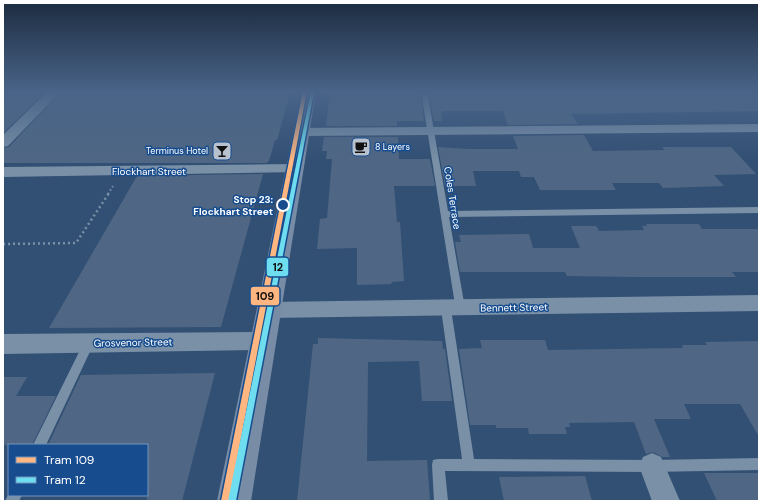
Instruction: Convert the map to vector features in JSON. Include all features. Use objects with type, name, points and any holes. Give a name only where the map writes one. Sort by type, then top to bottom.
[{"type":"main road","points":[[234,501],[304,115]]},
{"type":"street","points":[[3,143],[31,115]]},
{"type":"street","points":[[301,132],[759,128]]},
{"type":"street","name":"Flockhart Street","points":[[3,172],[294,170]]},
{"type":"street","name":"Bennett Street","points":[[269,310],[759,303]]},
{"type":"street","name":"Grosvenor Street","points":[[3,344],[264,341]]},
{"type":"street","points":[[652,466],[666,501]]},
{"type":"lane","name":"Coles Terrace","points":[[428,115],[444,214],[469,466]]},
{"type":"lane","points":[[444,214],[759,210]]},
{"type":"lane","points":[[39,444],[89,343]]},
{"type":"lane","points":[[441,501],[438,465],[652,466],[759,464]]},
{"type":"path","points":[[3,244],[76,243],[123,171]]},
{"type":"building","points":[[3,115],[22,115],[3,133]]},
{"type":"building","points":[[40,115],[284,115],[277,140],[275,140],[269,161],[266,163],[3,163],[3,148],[9,147]]},
{"type":"building","points":[[327,115],[423,115],[424,121],[397,121],[397,126],[326,126]]},
{"type":"building","points":[[433,115],[441,115],[442,121],[434,121]]},
{"type":"building","points":[[504,115],[571,115],[578,124],[508,125]]},
{"type":"building","points":[[584,135],[593,151],[665,150],[662,147],[731,147],[756,174],[714,175],[724,186],[663,188],[659,183],[612,183],[616,190],[540,190],[534,177],[521,177],[519,171],[473,171],[476,186],[445,186],[438,147],[467,149],[518,149],[513,136]]},
{"type":"building","points":[[324,137],[398,137],[399,159],[430,159],[435,186],[394,186],[397,222],[400,222],[404,281],[392,282],[391,284],[357,285],[357,248],[317,249],[320,219],[327,218],[332,159],[326,159],[327,151],[322,151]]},
{"type":"building","points":[[263,174],[221,327],[49,328],[137,176]]},
{"type":"building","points":[[646,224],[699,224],[702,229],[759,229],[759,272],[732,272],[736,277],[636,277],[567,276],[565,272],[460,272],[455,242],[461,242],[459,235],[529,234],[533,248],[580,248],[571,226],[596,226],[599,231],[644,230],[642,226],[647,226]]},
{"type":"building","points":[[318,338],[442,341],[443,349],[445,349],[452,401],[422,401],[419,361],[368,362],[367,461],[427,460],[430,501],[297,501],[313,344],[318,344]]},
{"type":"building","points":[[480,340],[545,340],[548,350],[683,348],[682,345],[707,345],[705,342],[759,341],[759,437],[740,404],[684,404],[691,419],[654,419],[670,457],[662,457],[653,452],[646,454],[634,422],[569,423],[570,427],[565,427],[567,434],[529,434],[528,428],[496,428],[496,425],[470,425],[459,349],[482,348]]},
{"type":"building","points":[[215,373],[182,501],[147,501],[148,444],[48,444],[81,375]]},
{"type":"building","points":[[3,377],[27,377],[16,396],[56,396],[32,444],[3,445]]},
{"type":"building","points":[[704,473],[759,473],[759,501],[717,501]]},
{"type":"building","points":[[585,476],[592,501],[504,501],[499,477]]},
{"type":"tram line","name":"109","points":[[225,501],[300,115]]},
{"type":"tram line","name":"12","points":[[232,501],[308,115]]},
{"type":"place","name":"8 Layers","points":[[361,147]]},
{"type":"place","name":"Terminus Hotel","points":[[222,151]]},
{"type":"place","name":"Stop 23: Flockhart Street","points":[[283,205]]}]
